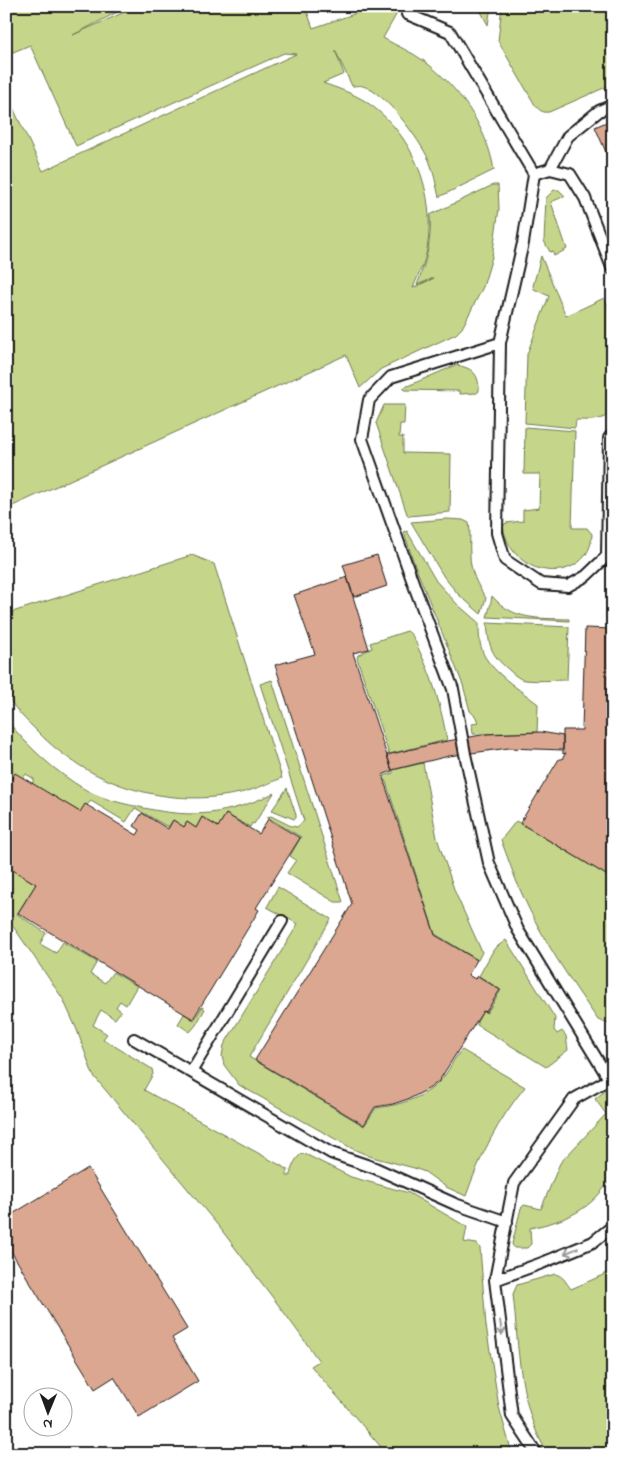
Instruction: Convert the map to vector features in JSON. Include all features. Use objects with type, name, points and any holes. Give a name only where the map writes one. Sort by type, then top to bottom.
[{"type":"lane","points":[[407,14],[450,32],[534,174],[523,243],[500,343],[497,533],[505,560],[541,584],[568,586],[586,576],[610,556],[609,438],[613,434]]},
{"type":"lane","points":[[550,168],[568,136],[600,111],[613,105]]},
{"type":"lane","points":[[534,174],[550,168],[570,174],[585,198],[613,270]]},
{"type":"lane","points":[[500,343],[391,378],[369,400],[362,439],[415,588],[454,689],[465,754],[489,863],[518,930],[611,1078],[574,1099],[514,1183],[495,1280],[512,1416],[537,1454]]},
{"type":"lane","points":[[191,1072],[282,922]]},
{"type":"lane","points":[[134,1039],[330,1153],[375,1168],[455,1204],[507,1222]]},
{"type":"lane","points":[[495,1280],[593,1242],[613,1226]]},
{"type":"green space","points":[[6,6],[129,6],[73,35],[138,6],[305,6],[313,28],[377,6],[393,6],[396,15],[383,38],[424,61],[437,71],[460,96],[470,109],[485,138],[494,170],[439,197],[429,160],[410,129],[391,107],[372,90],[362,86],[352,86],[335,50],[344,74],[323,83],[360,98],[382,114],[396,129],[418,166],[428,207],[429,228],[426,254],[413,288],[434,278],[417,285],[428,251],[430,215],[493,185],[498,185],[499,209],[492,257],[483,287],[462,328],[456,334],[381,369],[360,388],[346,355],[6,509],[6,93],[43,171],[296,54],[284,53],[76,146],[30,45],[6,55]]},
{"type":"green space","points":[[478,6],[491,6],[488,25]]},
{"type":"green space","points":[[502,6],[613,6],[613,84],[549,112],[539,110],[498,41]]},
{"type":"green space","points":[[554,190],[559,190],[565,196],[551,202],[567,249],[554,256],[553,251],[550,252],[544,241],[546,198]]},
{"type":"green space","points":[[541,256],[566,316],[604,298],[613,316],[613,411],[600,419],[576,420],[575,428],[525,423],[527,354],[549,296],[534,289],[533,286]]},
{"type":"green space","points":[[456,365],[467,368],[474,373],[479,385],[477,393],[460,394],[459,391],[404,390],[403,388]]},
{"type":"green space","points":[[384,405],[405,405],[404,424],[400,424],[399,437],[403,437],[403,453],[451,454],[450,512],[409,516],[407,514],[376,423]]},
{"type":"green space","points":[[525,427],[575,431],[572,528],[587,528],[592,534],[588,550],[579,562],[566,569],[550,570],[535,567],[521,559],[509,545],[503,526],[506,523],[523,521],[523,510],[539,508],[540,474],[524,474]]},
{"type":"green space","points":[[447,519],[463,520],[469,523],[471,567],[477,583],[486,598],[481,614],[458,594],[444,577],[411,522]]},
{"type":"green space","points":[[407,531],[436,581],[457,604],[479,623],[481,647],[491,665],[506,680],[538,704],[537,732],[473,734],[472,724],[478,723],[476,717],[470,711],[463,685],[414,563],[404,532]]},
{"type":"green space","points":[[192,555],[214,564],[282,778],[241,793],[181,798],[129,788],[80,766],[58,750],[24,718],[11,701],[6,690],[6,614]]},
{"type":"green space","points":[[492,596],[500,604],[518,614],[537,618],[569,619],[569,621],[487,617]]},
{"type":"green space","points":[[487,623],[569,627],[567,680],[530,680],[521,679],[516,676],[494,654],[490,644]]},
{"type":"green space","points":[[407,631],[414,639],[429,672],[447,740],[389,754],[357,658],[358,655],[372,648],[370,643]]},
{"type":"green space","points":[[272,680],[343,902],[335,902],[287,873],[296,860],[290,856],[301,837],[267,817],[271,816],[297,827],[304,821],[260,684]]},
{"type":"green space","points":[[6,719],[23,739],[53,767],[86,790],[115,801],[162,811],[195,814],[226,810],[274,793],[254,824],[252,823],[250,827],[226,814],[218,827],[202,817],[196,828],[187,822],[184,827],[173,820],[168,827],[135,808],[126,822],[91,801],[80,812],[32,784],[34,779],[26,774],[23,778],[6,788]]},
{"type":"green space","points":[[423,763],[437,838],[455,892],[482,952],[478,960],[435,934],[384,776],[393,773],[393,770]]},
{"type":"green space","points":[[287,788],[296,815],[294,819],[272,810]]},
{"type":"green space","points":[[516,821],[613,879],[613,1021],[606,1023],[598,1020],[557,959],[530,911],[516,881],[501,840]]},
{"type":"green space","points":[[6,866],[36,884],[17,914],[46,933],[40,944],[56,953],[63,942],[97,962],[90,974],[105,983],[113,972],[137,986],[126,1005],[120,1001],[116,1007],[121,1011],[115,1019],[101,1010],[93,1025],[107,1034],[103,1039],[152,1069],[153,1074],[144,1090],[287,1169],[287,1176],[290,1176],[291,1170],[299,1156],[301,1154],[307,1155],[351,1177],[409,1193],[467,1227],[464,1242],[477,1244],[480,1248],[486,1326],[499,1407],[511,1450],[514,1454],[387,1454],[311,1366],[319,1361],[220,1228],[93,1075],[77,1030],[63,999],[6,916]]},
{"type":"green space","points":[[278,887],[331,919],[249,1057],[364,1126],[376,1108],[414,1099],[431,1089],[445,1075],[462,1050],[525,1087],[506,1112],[491,1139],[477,1167],[466,1196],[446,1187],[425,1172],[372,1157],[353,1149],[239,1085],[224,1065],[222,1056],[224,1045],[298,924],[267,907]]},
{"type":"green space","points":[[506,940],[555,1018],[554,1030],[557,1034],[562,1031],[566,1036],[568,1050],[546,1067],[477,1025],[483,1011],[487,1013],[501,990],[479,976],[494,949]]},
{"type":"green space","points":[[202,1007],[205,1009],[190,1032],[178,1024],[184,1014],[194,1020]]},
{"type":"green space","points":[[613,1084],[613,1175],[597,1197],[588,1205],[567,1217],[530,1228],[531,1244],[527,1248],[514,1248],[512,1244],[521,1208],[524,1205],[541,1209],[560,1163],[606,1114],[595,1099]]},
{"type":"green space","points":[[613,1268],[613,1454],[548,1454],[538,1436],[525,1397],[513,1294],[517,1285],[555,1274],[563,1278],[571,1289],[601,1276]]},
{"type":"building","points":[[613,119],[613,168],[595,127]]},
{"type":"building","points":[[613,221],[613,235],[608,223]]},
{"type":"building","points":[[377,555],[387,586],[354,597],[343,565]]},
{"type":"building","points":[[347,577],[369,649],[353,653],[392,771],[382,775],[435,935],[477,960],[468,975],[475,979],[478,976],[500,990],[486,1012],[483,1011],[439,1081],[411,1098],[375,1107],[364,1125],[255,1060],[352,904],[275,665],[315,654],[294,595]]},
{"type":"building","points":[[585,628],[613,629],[613,879],[520,823],[559,759],[562,759],[566,753],[563,754],[563,730],[582,730]]},
{"type":"building","points":[[541,732],[563,736],[563,750],[509,748],[449,756],[392,770],[387,755],[487,734]]},
{"type":"building","points":[[15,773],[80,812],[85,804],[137,835],[140,830],[134,826],[142,813],[168,829],[173,820],[184,827],[187,822],[196,828],[202,817],[218,827],[226,814],[259,834],[268,819],[300,838],[256,908],[259,910],[193,1019],[18,913],[36,884],[6,866],[6,788]]},
{"type":"building","points":[[88,1168],[187,1329],[172,1338],[198,1381],[139,1417],[114,1377],[95,1389],[6,1243],[6,1218]]}]
